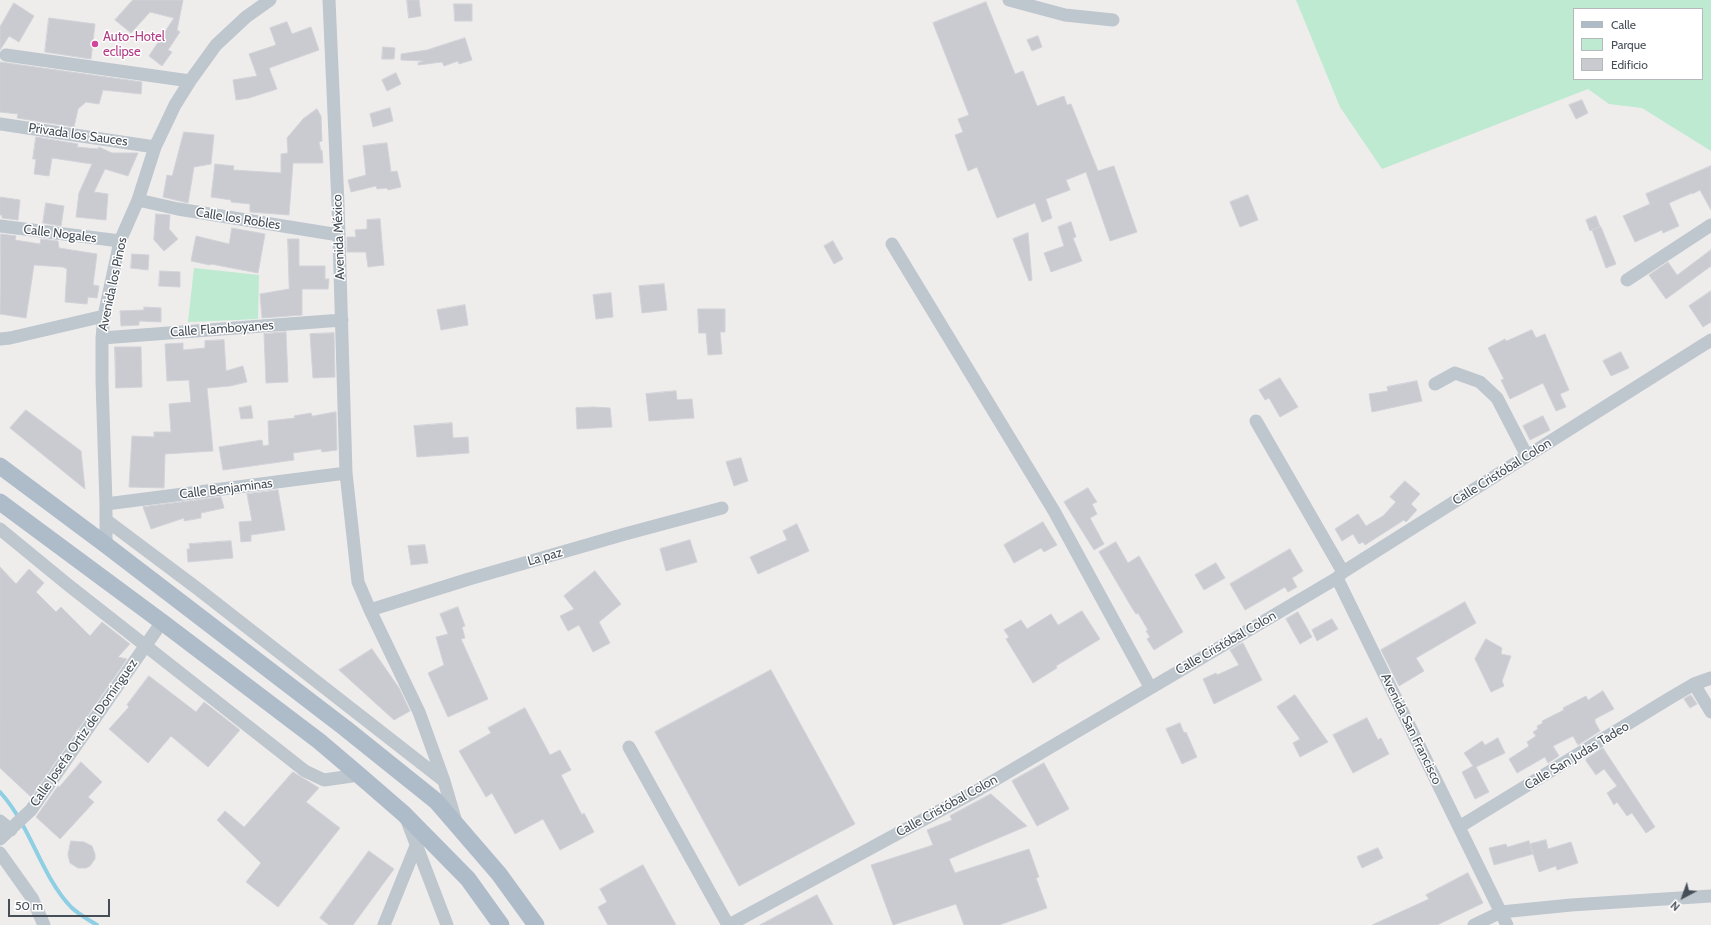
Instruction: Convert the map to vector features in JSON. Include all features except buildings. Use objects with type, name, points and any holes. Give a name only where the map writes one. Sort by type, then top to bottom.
[{"type":"main road","points":[[0,466],[346,728],[436,801],[499,874],[536,925]]},
{"type":"main road","points":[[0,502],[319,741],[404,814],[468,879],[501,925]]},
{"type":"street","name":"Avenida los Pinos","points":[[106,545],[102,338],[104,316],[120,241],[138,200],[155,147],[190,81],[216,45],[246,16],[270,0]]},
{"type":"street","name":"Avenida México","points":[[329,0],[339,234],[346,473],[358,582],[418,712],[444,781],[457,825]]},
{"type":"street","points":[[1009,0],[1065,15],[1113,20]]},
{"type":"street","points":[[6,55],[190,81]]},
{"type":"street","name":"Privada los Sauces","points":[[0,124],[155,147]]},
{"type":"street","name":"Calle los Robles","points":[[138,200],[178,209],[339,234]]},
{"type":"street","points":[[1627,280],[1711,225]]},
{"type":"street","name":"Calle Nogales","points":[[0,226],[120,241]]},
{"type":"street","points":[[892,244],[1054,511],[1150,687]]},
{"type":"street","points":[[0,339],[104,316]]},
{"type":"street","name":"Calle Flamboyanes","points":[[102,338],[342,320]]},
{"type":"street","name":"Calle Cristóbal Colon","points":[[729,925],[978,790],[1340,575],[1711,340]]},
{"type":"street","points":[[1435,384],[1455,373],[1480,382],[1496,398],[1527,456]]},
{"type":"street","name":"Avenida San Francisco","points":[[1256,422],[1340,575],[1507,925]]},
{"type":"street","name":"Calle Benjaminas","points":[[106,504],[346,473]]},
{"type":"street","name":"La paz","points":[[370,610],[469,579],[722,508]]},
{"type":"street","points":[[106,520],[198,589],[444,781]]},
{"type":"street","points":[[0,529],[67,584],[305,771],[324,780],[359,775]]},
{"type":"street","name":"Calle Josefa Ortiz de Domínguez","points":[[0,839],[31,810],[162,622]]},
{"type":"street","name":"Calle San Judas Tadeo","points":[[1459,827],[1694,684],[1711,678]]},
{"type":"street","points":[[1694,684],[1711,712]]},
{"type":"street","points":[[629,747],[729,925]]},
{"type":"street","points":[[404,814],[447,925]]},
{"type":"street","points":[[0,822],[14,827]]},
{"type":"street","points":[[384,925],[416,846]]},
{"type":"street","points":[[0,853],[32,898],[44,925]]},
{"type":"street","points":[[1474,925],[1502,912],[1571,905],[1711,896]]},
{"type":"green space","points":[[1296,0],[1711,0],[1711,151],[1642,108],[1609,104],[1588,89],[1382,169],[1340,107]]},
{"type":"green space","points":[[194,268],[259,275],[258,319],[188,322]]},
{"type":"waterway","points":[[0,792],[11,805],[20,820],[51,880],[60,894],[74,910],[97,925]]},
{"type":"place","name":"Auto-Hotel eclipse","points":[[95,44]]}]
